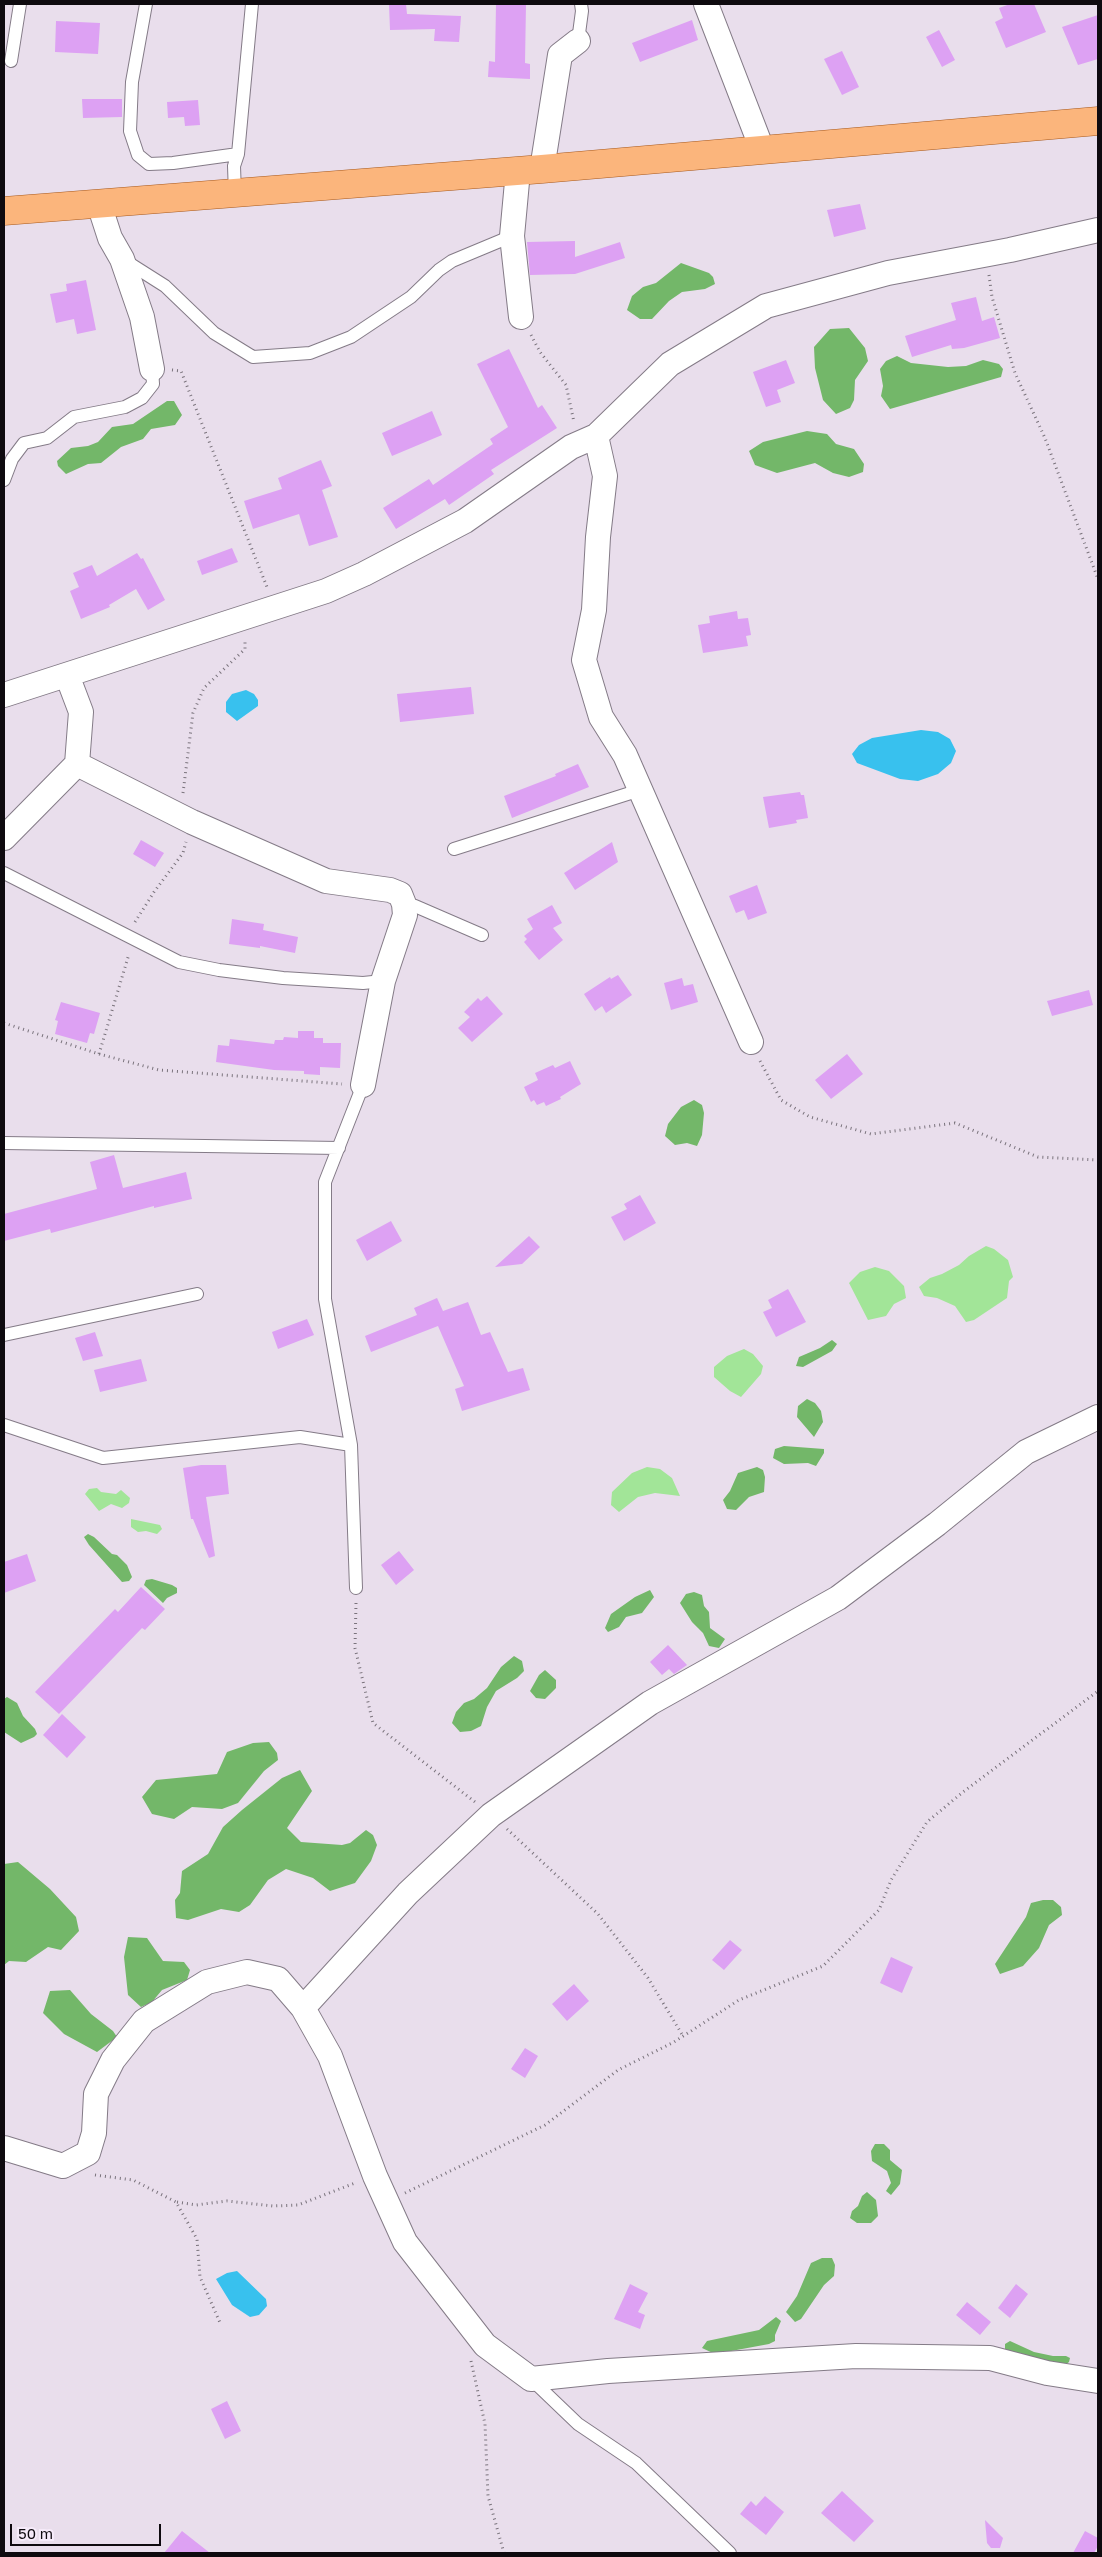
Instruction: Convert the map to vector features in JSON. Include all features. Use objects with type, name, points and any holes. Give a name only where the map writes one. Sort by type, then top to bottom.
[{"type":"main road","points":[[4,211],[530,170],[1098,121]]},
{"type":"street","points":[[706,4],[762,150]]},
{"type":"street","points":[[521,317],[512,236],[560,54],[578,41]]},
{"type":"street","points":[[99,204],[110,238],[122,258],[142,317],[152,369]]},
{"type":"street","points":[[4,695],[333,588],[465,521],[571,447],[596,436],[670,364],[766,306],[888,273],[1098,230]]},
{"type":"street","points":[[596,436],[605,476],[598,537],[594,610],[584,660],[602,717],[625,754],[751,1042]]},
{"type":"street","points":[[4,838],[77,764],[81,712],[67,675]]},
{"type":"street","points":[[77,764],[180,815],[326,881],[390,890],[400,894],[404,904],[405,915],[383,981],[363,1085]]},
{"type":"street","points":[[303,2008],[408,1893],[491,1815],[650,1703],[838,1598],[937,1524],[1026,1452],[1098,1417]]},
{"type":"street","points":[[4,2148],[63,2166],[88,2153],[94,2133],[96,2094],[113,2060],[144,2021],[207,1982],[247,1972],[278,1979],[303,2008],[330,2056],[375,2176],[405,2242],[485,2345],[531,2379],[608,2371],[865,2356],[990,2358],[1047,2372],[1098,2381]]},
{"type":"lane","points":[[11,61],[20,4]]},
{"type":"lane","points":[[146,4],[132,82],[130,130],[138,155],[149,164],[174,164],[238,154]]},
{"type":"lane","points":[[235,194],[234,166],[238,154],[252,4]]},
{"type":"lane","points":[[578,41],[582,12],[581,4]]},
{"type":"lane","points":[[122,258],[165,286],[214,333],[253,357],[310,353],[351,337],[411,297],[439,270],[452,261],[512,236]]},
{"type":"lane","points":[[4,480],[12,459],[24,443],[47,438],[74,417],[125,407],[142,398],[153,384],[152,369]]},
{"type":"lane","points":[[454,849],[640,790]]},
{"type":"lane","points":[[4,874],[179,962],[219,970],[283,978],[363,983],[383,981]]},
{"type":"lane","points":[[404,904],[415,906],[482,936]]},
{"type":"lane","points":[[356,1588],[351,1445],[326,1299],[325,1182],[363,1085]]},
{"type":"lane","points":[[4,1143],[339,1148]]},
{"type":"lane","points":[[4,1335],[197,1294]]},
{"type":"lane","points":[[4,1425],[103,1458],[300,1437],[351,1445]]},
{"type":"lane","points":[[531,2379],[578,2424],[636,2463],[730,2553]]},
{"type":"path","points":[[986,254],[992,297],[1015,373],[1044,438],[1098,579]]},
{"type":"path","points":[[521,317],[540,352],[566,385],[574,419],[571,447]]},
{"type":"path","points":[[152,369],[181,371],[275,607]]},
{"type":"path","points":[[180,815],[194,713],[204,688],[245,649],[245,616]]},
{"type":"path","points":[[4,1023],[99,1054],[159,1070],[363,1085]]},
{"type":"path","points":[[751,1042],[781,1100],[810,1117],[871,1134],[955,1123],[1038,1157],[1098,1160]]},
{"type":"path","points":[[356,1588],[355,1648],[373,1723],[491,1815],[539,1857],[598,1914],[648,1978],[683,2036]]},
{"type":"path","points":[[386,2201],[545,2125],[618,2070],[683,2036],[740,2000],[823,1966],[878,1910],[891,1880],[927,1822],[963,1792],[1098,1691]]},
{"type":"path","points":[[63,2166],[102,2177],[133,2180],[176,2202],[196,2205],[227,2201],[273,2206],[298,2205],[375,2176]]},
{"type":"path","points":[[176,2202],[197,2239],[200,2278],[221,2325]]},
{"type":"path","points":[[485,2345],[470,2362],[485,2424],[488,2496],[504,2553]]},
{"type":"green space","points":[[681,263],[709,273],[713,277],[715,284],[705,289],[682,292],[669,301],[652,319],[640,319],[627,310],[632,296],[643,287],[656,283]]},
{"type":"green space","points":[[849,328],[865,348],[868,361],[855,380],[854,400],[850,408],[836,414],[823,400],[815,368],[814,347],[830,329]]},
{"type":"green space","points":[[897,356],[911,363],[948,367],[966,366],[983,360],[999,364],[1003,369],[1001,377],[890,409],[881,396],[883,386],[880,369],[886,361]]},
{"type":"green space","points":[[167,401],[174,401],[182,415],[175,425],[151,429],[143,439],[121,447],[101,463],[88,464],[66,474],[58,466],[57,461],[71,448],[88,446],[98,442],[112,427],[133,424]]},
{"type":"green space","points":[[807,431],[827,434],[836,444],[854,449],[864,464],[863,472],[849,477],[833,473],[815,463],[777,473],[755,465],[749,451],[763,442]]},
{"type":"green space","points":[[694,1100],[702,1105],[704,1113],[702,1135],[697,1146],[687,1143],[675,1145],[665,1136],[668,1124],[681,1107]]},
{"type":"green space","points":[[986,1246],[994,1249],[1008,1260],[1013,1277],[1009,1281],[1007,1298],[974,1320],[966,1322],[955,1306],[937,1298],[924,1296],[919,1287],[930,1278],[959,1265],[969,1256]]},
{"type":"green space","points":[[875,1267],[889,1271],[904,1286],[906,1298],[894,1304],[886,1316],[868,1320],[849,1283],[860,1272]]},
{"type":"green space","points":[[832,1340],[837,1344],[832,1351],[803,1367],[796,1366],[799,1357],[820,1348]]},
{"type":"green space","points":[[744,1349],[753,1354],[763,1366],[761,1374],[741,1397],[730,1391],[714,1377],[714,1367],[727,1356]]},
{"type":"green space","points":[[807,1399],[815,1403],[821,1411],[823,1422],[814,1437],[797,1417],[798,1406]]},
{"type":"green space","points":[[784,1446],[824,1449],[824,1453],[816,1466],[808,1463],[784,1464],[773,1458],[775,1449]]},
{"type":"green space","points":[[647,1467],[660,1469],[672,1478],[680,1496],[655,1493],[638,1497],[619,1512],[611,1505],[612,1492],[632,1473]]},
{"type":"green space","points":[[757,1467],[763,1470],[765,1477],[764,1492],[749,1497],[736,1510],[727,1509],[723,1500],[730,1491],[738,1473]]},
{"type":"green space","points":[[97,1488],[101,1492],[116,1494],[121,1490],[130,1498],[129,1503],[122,1508],[111,1504],[99,1511],[85,1494],[89,1489]]},
{"type":"green space","points":[[131,1519],[160,1525],[162,1529],[157,1534],[146,1531],[138,1532],[131,1527]]},
{"type":"green space","points":[[88,1534],[94,1537],[112,1554],[117,1555],[127,1565],[132,1577],[129,1581],[122,1582],[89,1545],[84,1537]]},
{"type":"green space","points":[[152,1579],[172,1585],[177,1588],[177,1593],[167,1598],[163,1603],[144,1585],[146,1580]]},
{"type":"green space","points":[[650,1590],[654,1597],[642,1613],[626,1617],[619,1627],[608,1632],[605,1628],[611,1614],[635,1597]]},
{"type":"green space","points":[[694,1592],[702,1595],[704,1606],[709,1612],[710,1628],[725,1639],[719,1648],[709,1646],[703,1633],[692,1622],[680,1603],[686,1594]]},
{"type":"green space","points":[[514,1656],[522,1661],[524,1671],[517,1678],[496,1691],[487,1707],[481,1726],[471,1731],[460,1732],[452,1723],[456,1712],[464,1703],[474,1699],[487,1688],[501,1667]]},
{"type":"green space","points":[[545,1670],[556,1680],[556,1688],[545,1699],[536,1698],[530,1691],[539,1675]]},
{"type":"green space","points":[[7,1697],[17,1703],[23,1716],[35,1729],[37,1734],[34,1737],[21,1743],[4,1732],[4,1699]]},
{"type":"green space","points":[[269,1742],[277,1753],[278,1760],[264,1771],[238,1803],[222,1809],[192,1807],[174,1819],[152,1814],[142,1797],[156,1780],[217,1774],[227,1752],[253,1743]]},
{"type":"green space","points":[[300,1770],[312,1791],[287,1828],[301,1842],[342,1845],[350,1843],[366,1830],[373,1835],[377,1845],[371,1861],[355,1883],[330,1891],[313,1878],[286,1869],[268,1880],[250,1905],[239,1912],[221,1909],[188,1920],[176,1918],[175,1900],[180,1893],[182,1871],[208,1854],[223,1827],[242,1810],[282,1778]]},
{"type":"green space","points":[[18,1862],[50,1889],[76,1917],[79,1931],[61,1950],[48,1947],[26,1962],[9,1961],[4,1965],[4,1864]]},
{"type":"green space","points":[[1053,1900],[1061,1907],[1062,1915],[1049,1925],[1039,1948],[1023,1966],[1000,1974],[995,1964],[1026,1917],[1031,1903]]},
{"type":"green space","points":[[128,1937],[147,1938],[163,1961],[184,1962],[190,1970],[187,1980],[162,1990],[152,2002],[141,2007],[128,1995],[124,1957]]},
{"type":"green space","points":[[70,1990],[91,2014],[113,2031],[117,2037],[97,2052],[64,2034],[43,2013],[50,1991]]},
{"type":"green space","points":[[875,2144],[884,2144],[890,2150],[890,2160],[902,2170],[900,2184],[891,2195],[886,2191],[891,2183],[887,2171],[872,2161],[871,2151]]},
{"type":"green space","points":[[867,2192],[876,2200],[878,2216],[871,2223],[857,2223],[850,2218],[852,2211],[858,2206],[862,2196]]},
{"type":"green space","points":[[822,2258],[832,2258],[835,2265],[834,2276],[824,2285],[801,2319],[795,2322],[786,2312],[797,2296],[811,2263]]},
{"type":"green space","points":[[776,2317],[781,2321],[775,2335],[775,2341],[769,2344],[715,2354],[702,2348],[707,2341],[759,2330]]},
{"type":"green space","points":[[1010,2341],[1034,2352],[1053,2356],[1066,2356],[1070,2358],[1069,2362],[1060,2369],[1005,2354],[1005,2344]]},
{"type":"water","points":[[246,690],[254,694],[258,700],[258,706],[237,721],[226,712],[226,702],[232,694]]},
{"type":"water","points":[[921,730],[938,732],[950,739],[956,751],[951,763],[938,774],[918,781],[900,779],[857,763],[852,754],[859,745],[872,738]]},
{"type":"water","points":[[237,2271],[266,2299],[267,2306],[259,2315],[250,2317],[232,2305],[216,2279],[227,2273]]},
{"type":"building","points":[[389,4],[406,4],[407,14],[461,16],[459,42],[434,41],[435,29],[390,30]]},
{"type":"building","points":[[496,4],[526,4],[525,63],[530,64],[530,79],[488,77],[489,61],[495,62]]},
{"type":"building","points":[[1010,4],[1034,4],[1046,32],[1006,48],[995,22],[1003,18],[999,8]]},
{"type":"building","points":[[1098,15],[1098,59],[1078,65],[1062,27]]},
{"type":"building","points":[[692,20],[698,40],[640,62],[632,43]]},
{"type":"building","points":[[56,21],[100,23],[98,54],[55,52]]},
{"type":"building","points":[[939,30],[955,60],[942,67],[926,37]]},
{"type":"building","points":[[842,51],[859,87],[842,95],[824,59]]},
{"type":"building","points":[[82,99],[122,99],[122,117],[83,118]]},
{"type":"building","points":[[198,100],[200,125],[185,126],[184,117],[168,118],[167,102]]},
{"type":"building","points":[[860,204],[866,229],[834,237],[827,210]]},
{"type":"building","points":[[575,241],[575,257],[620,242],[625,258],[575,274],[530,275],[527,242]]},
{"type":"building","points":[[86,280],[96,330],[77,334],[74,319],[56,323],[50,294],[67,291],[66,284]]},
{"type":"building","points":[[976,297],[982,321],[994,317],[1000,338],[964,348],[952,349],[951,345],[912,357],[905,336],[956,320],[951,303]]},
{"type":"building","points":[[509,349],[538,408],[542,405],[557,428],[491,470],[494,474],[449,505],[445,499],[396,529],[383,508],[429,479],[433,485],[493,444],[490,439],[508,427],[477,364]]},
{"type":"building","points":[[786,360],[795,383],[777,390],[781,402],[766,407],[753,372]]},
{"type":"building","points":[[432,411],[442,435],[392,456],[382,433]]},
{"type":"building","points":[[321,460],[332,486],[322,490],[338,537],[309,546],[299,514],[253,529],[244,501],[282,489],[278,478]]},
{"type":"building","points":[[232,548],[238,562],[202,575],[197,561]]},
{"type":"building","points":[[137,553],[141,559],[143,558],[165,600],[148,610],[136,589],[109,605],[110,607],[81,619],[70,591],[79,587],[73,573],[92,565],[97,576]]},
{"type":"building","points":[[737,611],[738,619],[748,618],[751,635],[746,636],[748,646],[703,653],[698,625],[710,623],[709,616]]},
{"type":"building","points":[[471,687],[474,714],[400,722],[397,694]]},
{"type":"building","points":[[578,764],[589,787],[512,818],[504,796],[556,776],[555,774]]},
{"type":"building","points":[[800,792],[801,795],[804,795],[808,818],[796,820],[797,823],[769,828],[763,797]]},
{"type":"building","points":[[141,840],[164,853],[155,867],[133,854]]},
{"type":"building","points":[[612,842],[618,862],[575,890],[564,873]]},
{"type":"building","points":[[757,885],[767,913],[748,920],[744,910],[736,913],[729,896]]},
{"type":"building","points":[[552,905],[562,923],[553,928],[563,940],[539,960],[524,942],[527,939],[524,936],[533,929],[527,919]]},
{"type":"building","points":[[232,919],[264,924],[263,930],[298,937],[295,953],[260,946],[260,948],[229,944]]},
{"type":"building","points":[[618,975],[632,995],[606,1013],[602,1006],[595,1011],[584,994],[610,977],[611,979]]},
{"type":"building","points":[[682,978],[684,986],[693,984],[698,1002],[671,1010],[664,983]]},
{"type":"building","points":[[1089,990],[1093,1005],[1052,1016],[1047,1001]]},
{"type":"building","points":[[487,996],[503,1014],[472,1042],[458,1028],[470,1017],[464,1012],[478,998],[481,1001]]},
{"type":"building","points":[[61,1002],[100,1013],[94,1034],[90,1033],[87,1043],[55,1034],[58,1021],[55,1020]]},
{"type":"building","points":[[298,1031],[314,1031],[314,1038],[323,1038],[323,1043],[341,1043],[340,1068],[320,1067],[320,1075],[304,1074],[304,1071],[274,1070],[216,1062],[218,1045],[229,1046],[230,1039],[274,1044],[275,1040],[283,1040],[284,1037],[298,1038]]},
{"type":"building","points":[[847,1054],[863,1074],[831,1099],[815,1080]]},
{"type":"building","points":[[570,1061],[581,1084],[560,1097],[561,1099],[546,1106],[544,1102],[537,1105],[534,1100],[531,1102],[524,1087],[538,1080],[535,1073],[553,1065],[555,1068]]},
{"type":"building","points":[[114,1155],[123,1188],[186,1172],[192,1199],[154,1208],[154,1206],[51,1233],[50,1229],[4,1241],[4,1214],[97,1189],[90,1162]]},
{"type":"building","points":[[640,1195],[656,1223],[624,1241],[611,1217],[627,1209],[624,1204]]},
{"type":"building","points":[[391,1221],[402,1241],[367,1261],[356,1240]]},
{"type":"building","points":[[529,1236],[540,1247],[522,1264],[495,1267]]},
{"type":"building","points":[[788,1289],[806,1322],[776,1337],[763,1312],[772,1308],[768,1300]]},
{"type":"building","points":[[437,1298],[443,1311],[468,1302],[481,1335],[490,1332],[508,1372],[523,1368],[530,1390],[462,1411],[455,1389],[464,1386],[438,1326],[371,1352],[365,1336],[417,1315],[414,1308]]},
{"type":"building","points":[[307,1319],[314,1335],[278,1349],[272,1332]]},
{"type":"building","points":[[95,1332],[103,1356],[83,1361],[75,1338]]},
{"type":"building","points":[[141,1359],[147,1381],[100,1392],[94,1370]]},
{"type":"building","points":[[201,1465],[226,1465],[229,1494],[206,1497],[215,1556],[209,1558],[193,1519],[191,1519],[183,1468]]},
{"type":"building","points":[[399,1551],[414,1570],[396,1585],[381,1565]]},
{"type":"building","points":[[27,1554],[36,1581],[4,1593],[4,1562]]},
{"type":"building","points":[[141,1587],[165,1609],[145,1630],[142,1628],[59,1714],[35,1692],[115,1609],[118,1612]]},
{"type":"building","points":[[668,1645],[687,1665],[674,1674],[669,1669],[662,1675],[650,1662]]},
{"type":"building","points":[[62,1714],[86,1737],[67,1758],[43,1735]]},
{"type":"building","points":[[730,1940],[742,1950],[724,1970],[712,1960]]},
{"type":"building","points":[[891,1957],[913,1967],[902,1993],[880,1983]]},
{"type":"building","points":[[574,1984],[589,2001],[567,2021],[552,2004]]},
{"type":"building","points":[[525,2048],[538,2056],[525,2078],[511,2069]]},
{"type":"building","points":[[630,2284],[648,2293],[638,2312],[645,2315],[640,2329],[614,2319]]},
{"type":"building","points":[[1016,2284],[1028,2294],[1010,2318],[998,2308]]},
{"type":"building","points":[[967,2302],[991,2322],[980,2335],[956,2315]]},
{"type":"building","points":[[227,2401],[241,2431],[225,2439],[211,2409]]},
{"type":"building","points":[[842,2491],[874,2521],[854,2542],[821,2513]]},
{"type":"building","points":[[765,2496],[784,2512],[766,2535],[740,2514],[751,2501],[756,2506]]},
{"type":"building","points":[[985,2520],[1003,2538],[1000,2548],[991,2548],[987,2543]]},
{"type":"building","points":[[182,2531],[210,2553],[164,2553]]},
{"type":"building","points":[[1085,2531],[1098,2538],[1098,2546],[1094,2553],[1073,2553]]}]
